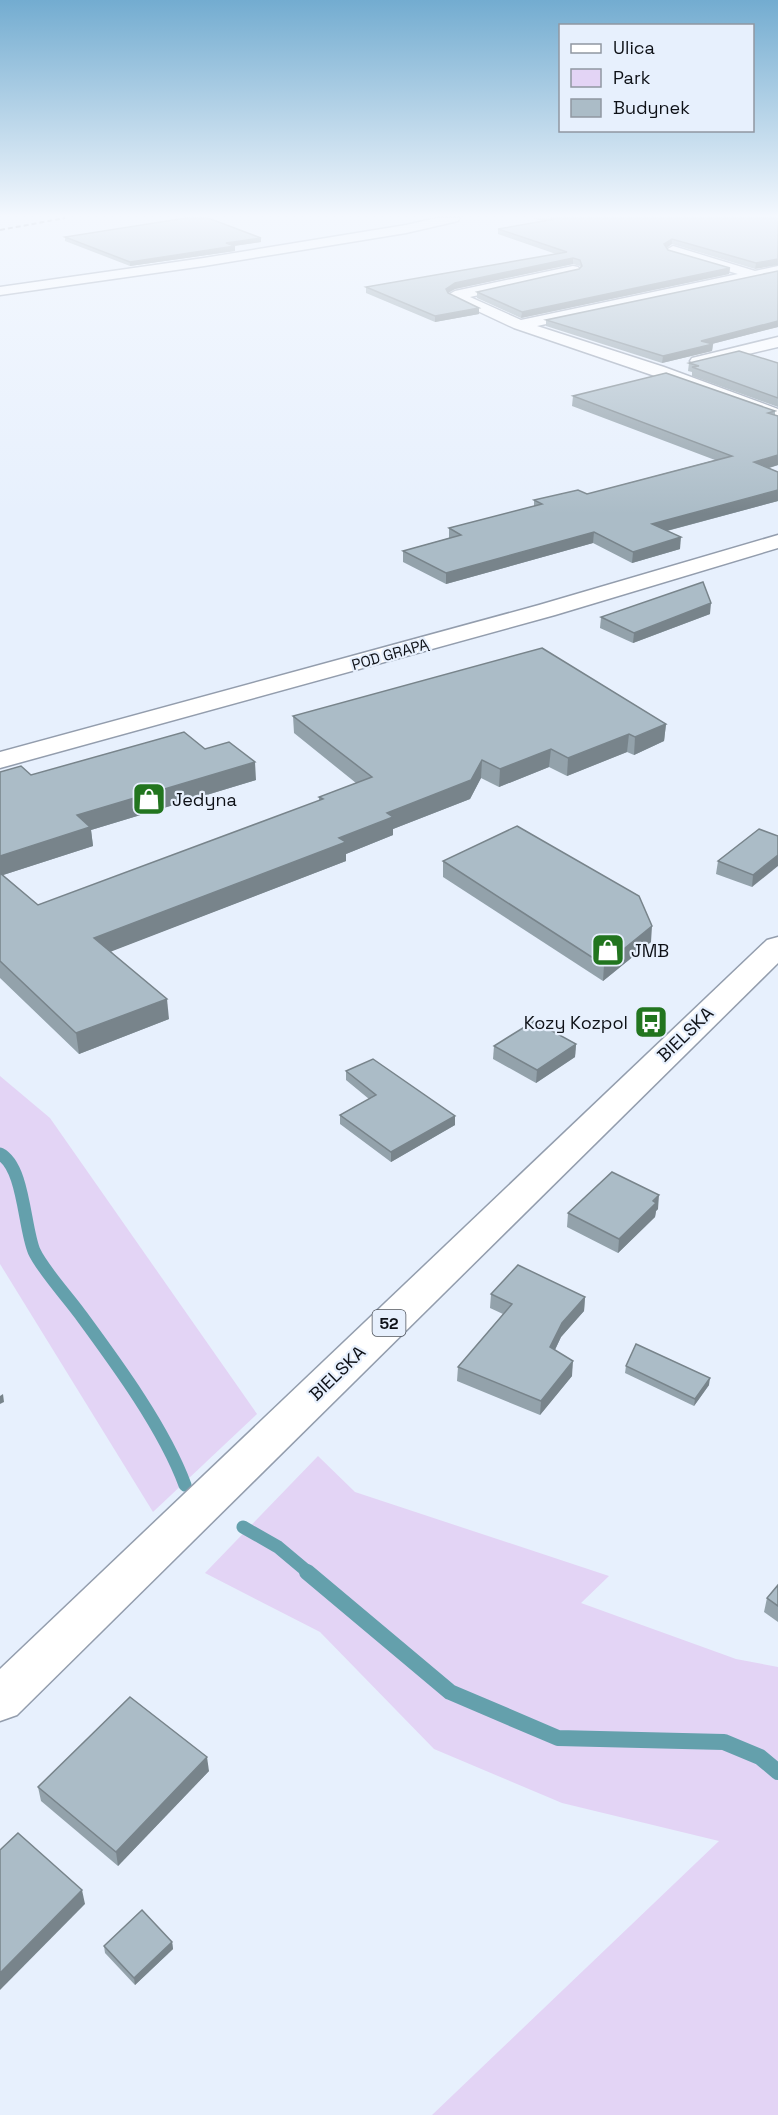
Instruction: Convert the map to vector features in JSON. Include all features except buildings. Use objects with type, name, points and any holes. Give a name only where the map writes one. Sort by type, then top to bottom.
[{"type":"street","points":[[501,317],[519,325],[658,371],[778,415]]},
{"type":"street","points":[[519,325],[557,317]]},
{"type":"street","points":[[658,371],[778,342]]},
{"type":"street","name":"POD GRAPĄ","points":[[0,760],[548,610],[778,541]]},
{"type":"street","name":"BIELSKA","points":[[0,1700],[688,1030],[778,946]]},
{"type":"green space","points":[[0,1076],[50,1118],[257,1414],[153,1512],[0,1264]]},
{"type":"green space","points":[[318,1456],[355,1492],[609,1576],[581,1603],[736,1659],[778,1667],[778,2115],[432,2115],[719,1841],[562,1803],[434,1749],[320,1632],[205,1573]]},
{"type":"waterway","points":[[0,1154],[8,1161],[19,1184],[34,1251],[138,1396],[165,1441],[185,1485]]},
{"type":"waterway","points":[[243,1527],[278,1547],[309,1573]]},
{"type":"waterway","points":[[307,1572],[450,1692],[558,1738],[724,1742],[760,1757],[778,1772]]},
{"type":"place","name":"Jedyna","points":[[149,799]]},
{"type":"place","name":"JMB","points":[[608,950]]},
{"type":"place","name":"Kozy Kozpol","points":[[651,1022]]}]
